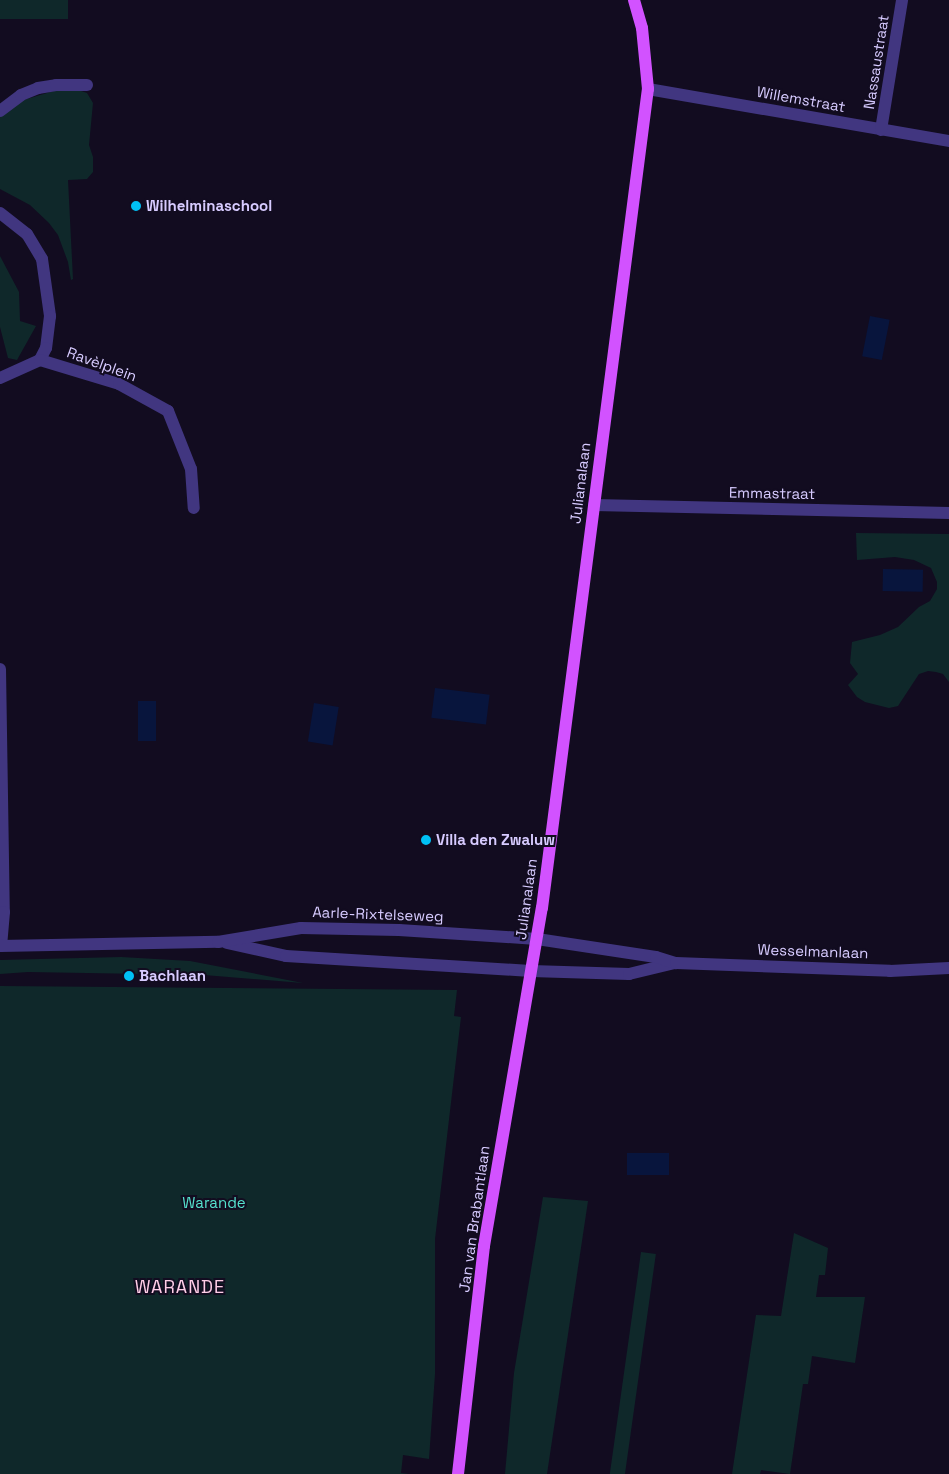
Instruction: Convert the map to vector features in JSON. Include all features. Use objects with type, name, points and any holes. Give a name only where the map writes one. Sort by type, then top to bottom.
[{"type":"main road","name":"Julianalaan","points":[[531,971],[537,939],[648,89],[642,28],[634,0]]},
{"type":"main road","name":"Jan van Brabantlaan","points":[[458,1474],[484,1246],[531,971]]},
{"type":"street","name":"Nassaustraat","points":[[881,130],[902,0]]},
{"type":"street","points":[[0,111],[21,95],[38,88],[56,85],[87,85]]},
{"type":"street","name":"Willemstraat","points":[[648,89],[949,141]]},
{"type":"street","name":"Ravèlplein","points":[[0,213],[27,234],[42,259],[50,316],[46,348],[40,360],[119,384],[168,410],[191,469],[194,508]]},
{"type":"street","points":[[0,378],[40,360]]},
{"type":"street","name":"Emmastraat","points":[[594,505],[949,513]]},
{"type":"street","points":[[0,668],[4,912],[0,946]]},
{"type":"street","name":"Aarle-Rixtelseweg","points":[[0,946],[218,942],[301,928],[399,930],[537,939]]},
{"type":"street","name":"Wesselmanlaan","points":[[537,939],[656,957],[676,962],[890,971],[949,968]]},
{"type":"street","name":"Aarle-Rixtelseweg","points":[[218,942],[286,956],[531,971]]},
{"type":"street","name":"Wesselmanlaan","points":[[531,971],[629,974],[676,962]]},
{"type":"green space","points":[[0,0],[68,0],[68,19],[0,19]]},
{"type":"green space","points":[[57,90],[78,90],[87,93],[93,103],[89,145],[93,157],[93,172],[87,179],[68,180],[73,279],[71,280],[68,262],[58,235],[49,223],[30,205],[0,189],[0,107]]},
{"type":"green space","points":[[0,256],[19,292],[20,321],[36,326],[17,360],[8,358],[0,327]]},
{"type":"green space","points":[[856,533],[949,534],[949,682],[943,674],[936,672],[928,671],[919,674],[898,706],[889,708],[865,702],[857,697],[848,685],[858,674],[850,663],[852,642],[880,635],[898,627],[919,607],[930,601],[937,589],[937,582],[931,568],[914,560],[895,557],[857,560]]},
{"type":"green space","points":[[121,957],[190,961],[303,983],[204,975],[28,972],[0,974],[0,960]]},
{"type":"green space","name":"Warande","points":[[0,986],[457,990],[454,1016],[461,1017],[435,1239],[435,1374],[429,1459],[403,1455],[401,1473],[409,1474],[0,1474]]},
{"type":"green space","points":[[543,1197],[588,1201],[547,1474],[505,1474],[514,1373]]},
{"type":"green space","points":[[794,1233],[828,1248],[825,1275],[819,1275],[816,1297],[865,1297],[855,1363],[812,1356],[808,1384],[803,1384],[790,1474],[761,1470],[760,1474],[732,1474],[756,1315],[781,1316]]},
{"type":"green space","points":[[641,1252],[656,1254],[625,1474],[610,1474]]},
{"type":"water","points":[[870,316],[890,320],[882,360],[862,356]]},
{"type":"water","points":[[883,569],[923,570],[923,592],[883,591]]},
{"type":"water","points":[[435,688],[490,695],[486,724],[431,718]]},
{"type":"water","points":[[138,701],[156,701],[156,741],[138,741]]},
{"type":"water","points":[[314,703],[339,707],[333,745],[308,742]]},
{"type":"water","points":[[627,1153],[669,1153],[669,1175],[627,1175]]},
{"type":"place","name":"Wilhelminaschool","points":[[136,206]]},
{"type":"place","name":"Villa den Zwaluw","points":[[426,840]]},
{"type":"place","name":"Bachlaan","points":[[129,976]]},
{"type":"district","name":"WARANDE","points":[[180,1287]]}]
